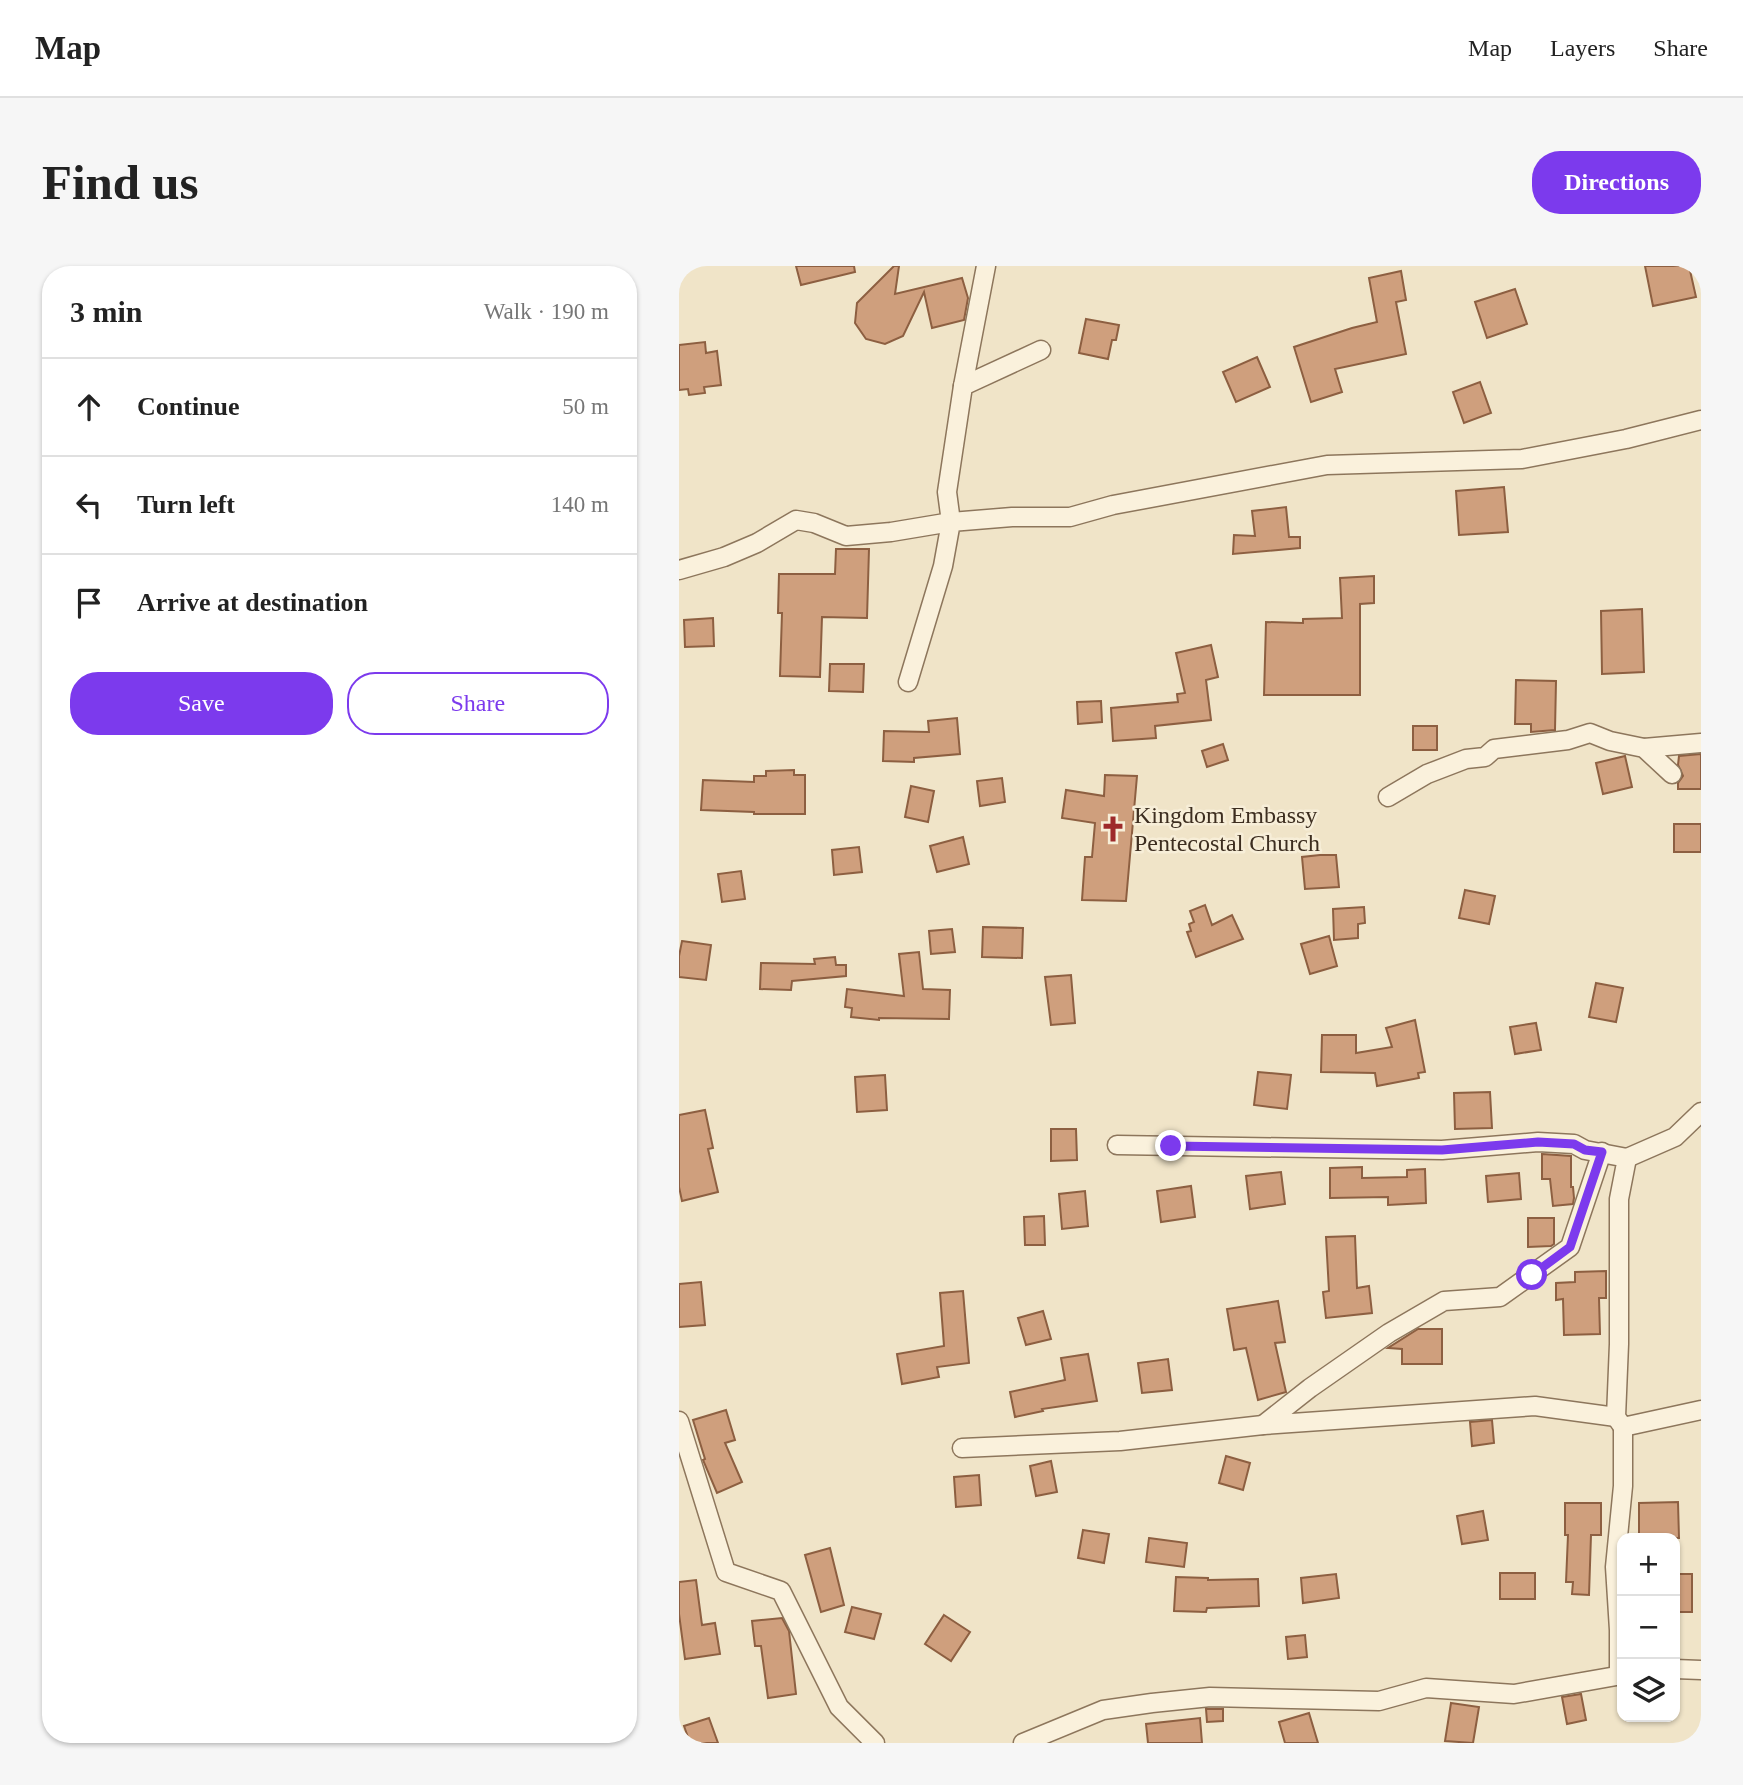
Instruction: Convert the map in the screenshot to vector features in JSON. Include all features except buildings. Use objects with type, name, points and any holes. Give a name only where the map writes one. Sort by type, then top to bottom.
[{"type":"street","points":[[908,682],[943,566],[951,522],[947,492],[963,386],[986,266]]},
{"type":"street","points":[[963,386],[1041,350]]},
{"type":"street","points":[[679,569],[724,557],[757,543],[796,520],[814,523],[846,536],[951,522],[1012,517],[1070,517],[1113,505],[1327,465],[1522,459],[1701,421]]},
{"type":"street","points":[[1388,797],[1427,774],[1466,759],[1485,757],[1494,749],[1568,740],[1590,733],[1610,741],[1644,748],[1701,743]]},
{"type":"street","points":[[1644,748],[1672,774]]},
{"type":"street","points":[[1117,1145],[1442,1150],[1538,1142],[1574,1144],[1585,1150],[1627,1158],[1675,1137],[1701,1112]]},
{"type":"street","points":[[1263,1425],[1388,1333],[1444,1301],[1500,1297],[1570,1247],[1602,1152]]},
{"type":"street","points":[[1620,1659],[1615,1567],[1625,1447],[1619,1422],[1619,1199],[1627,1158]]},
{"type":"street","points":[[962,1448],[1120,1441],[1263,1425],[1535,1406],[1619,1422],[1701,1410]]},
{"type":"street","points":[[679,1421],[726,1572],[781,1591],[839,1707],[875,1743]]},
{"type":"street","points":[[1680,1669],[1701,1670]]},
{"type":"street","points":[[1023,1743],[1103,1710],[1152,1703],[1210,1697],[1379,1701],[1426,1688],[1514,1694],[1617,1677]]},
{"type":"place","name":"Kingdom Embassy Pentecostal Church","points":[[1113,829]]},
{"type":"route","points":[[1171,1146],[1442,1150],[1538,1142],[1574,1144],[1585,1150],[1602,1152],[1570,1247],[1532,1275]]}]
